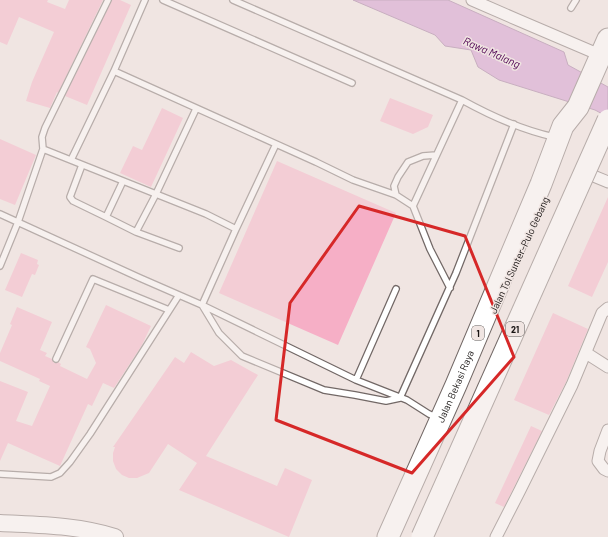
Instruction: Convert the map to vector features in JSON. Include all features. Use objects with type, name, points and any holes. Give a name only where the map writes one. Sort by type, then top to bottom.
[{"type":"highway","name":"Jalan Bekasi Raya","points":[[389,537],[440,418],[456,385],[561,132],[578,107],[603,55]]},
{"type":"highway","name":"Jalan Tol Sunter–Pulo Gebang","points":[[389,537],[531,227],[603,55]]},
{"type":"highway","points":[[418,537],[606,133]]},
{"type":"highway","name":"21","points":[[422,537],[606,133]]},
{"type":"highway","points":[[399,537],[495,328],[507,299],[531,227]]},
{"type":"street","points":[[472,0],[603,55]]},
{"type":"street","points":[[432,537],[591,175],[606,133]]},
{"type":"street","points":[[591,175],[608,182]]},
{"type":"street","points":[[496,537],[572,385],[602,314],[608,308]]},
{"type":"street","points":[[586,353],[608,367]]},
{"type":"street","points":[[608,430],[598,461],[604,469],[608,471]]},
{"type":"street","points":[[0,523],[74,532],[100,533],[115,537]]},
{"type":"lane","points":[[0,266],[18,222],[43,149],[42,138],[45,128],[108,0]]},
{"type":"lane","points":[[71,160],[114,71],[145,0]]},
{"type":"lane","points":[[163,0],[352,83]]},
{"type":"lane","points":[[233,0],[514,124],[545,135],[561,132]]},
{"type":"lane","points":[[572,8],[576,0]]},
{"type":"lane","points":[[114,71],[353,180],[396,195],[413,206],[430,249],[450,288]]},
{"type":"lane","points":[[413,206],[462,100]]},
{"type":"lane","points":[[136,232],[156,194],[196,108]]},
{"type":"lane","points":[[400,398],[450,288],[514,124]]},
{"type":"lane","points":[[202,305],[236,228],[276,144]]},
{"type":"lane","points":[[43,149],[206,214],[236,228]]},
{"type":"lane","points":[[396,195],[394,186],[408,162],[423,156],[436,155]]},
{"type":"lane","points":[[82,165],[70,197],[72,201],[136,232],[180,248]]},
{"type":"lane","points":[[106,217],[123,181]]},
{"type":"lane","points":[[0,214],[140,278],[179,294],[356,380],[407,400],[429,414],[440,418]]},
{"type":"lane","points":[[56,359],[93,279],[169,310]]},
{"type":"lane","points":[[356,380],[396,289]]},
{"type":"lane","points":[[0,474],[51,478],[60,473],[70,462],[90,434],[179,294]]},
{"type":"lane","points":[[202,305],[219,333],[242,356],[324,390],[386,401],[400,398]]},
{"type":"highlighted area","points":[[359,206],[465,236],[514,357],[412,473],[276,420],[290,303]]},
{"type":"water","name":"Rawa Malang","points":[[353,0],[448,0],[564,52],[568,65],[608,87],[608,117],[595,110],[499,80],[478,67],[471,50],[445,46],[435,35]]},
{"type":"building","points":[[0,0],[48,0],[47,2],[65,9],[69,0],[103,0],[50,108],[26,101],[32,82],[54,32],[19,17],[7,45],[0,42]]},
{"type":"building","points":[[112,0],[120,0],[131,5],[87,105],[65,96]]},
{"type":"building","points":[[390,98],[433,115],[428,127],[413,134],[380,121]]},
{"type":"building","points":[[162,108],[183,118],[151,187],[120,173],[133,146],[142,150]]},
{"type":"building","points":[[0,139],[36,155],[15,205],[0,199]]},
{"type":"building","points":[[277,161],[396,213],[338,345],[219,293]]},
{"type":"building","points":[[608,197],[608,262],[592,297],[568,286]]},
{"type":"building","points":[[21,253],[38,260],[37,264],[39,265],[35,275],[32,274],[22,297],[5,290]]},
{"type":"building","points":[[106,305],[151,326],[142,345],[114,388],[103,383],[92,406],[88,404],[60,466],[8,443],[0,461],[0,381],[28,392],[16,421],[32,426],[50,386],[39,381],[40,379],[0,361],[0,353],[12,325],[10,324],[17,307],[52,322],[40,350],[47,353],[45,356],[52,359],[54,363],[58,362],[61,364],[60,366],[87,379],[96,363],[90,349],[86,347]]},
{"type":"building","points":[[553,313],[588,329],[566,382],[549,415],[514,400]]},
{"type":"building","points":[[191,352],[214,366],[231,360],[258,375],[206,456],[277,486],[285,468],[312,480],[289,537],[179,490],[197,463],[168,444],[149,473],[137,478],[129,478],[122,475],[116,469],[113,461],[115,447],[113,447],[175,357],[184,363]]},
{"type":"building","points":[[531,426],[542,431],[504,507],[495,503]]}]
